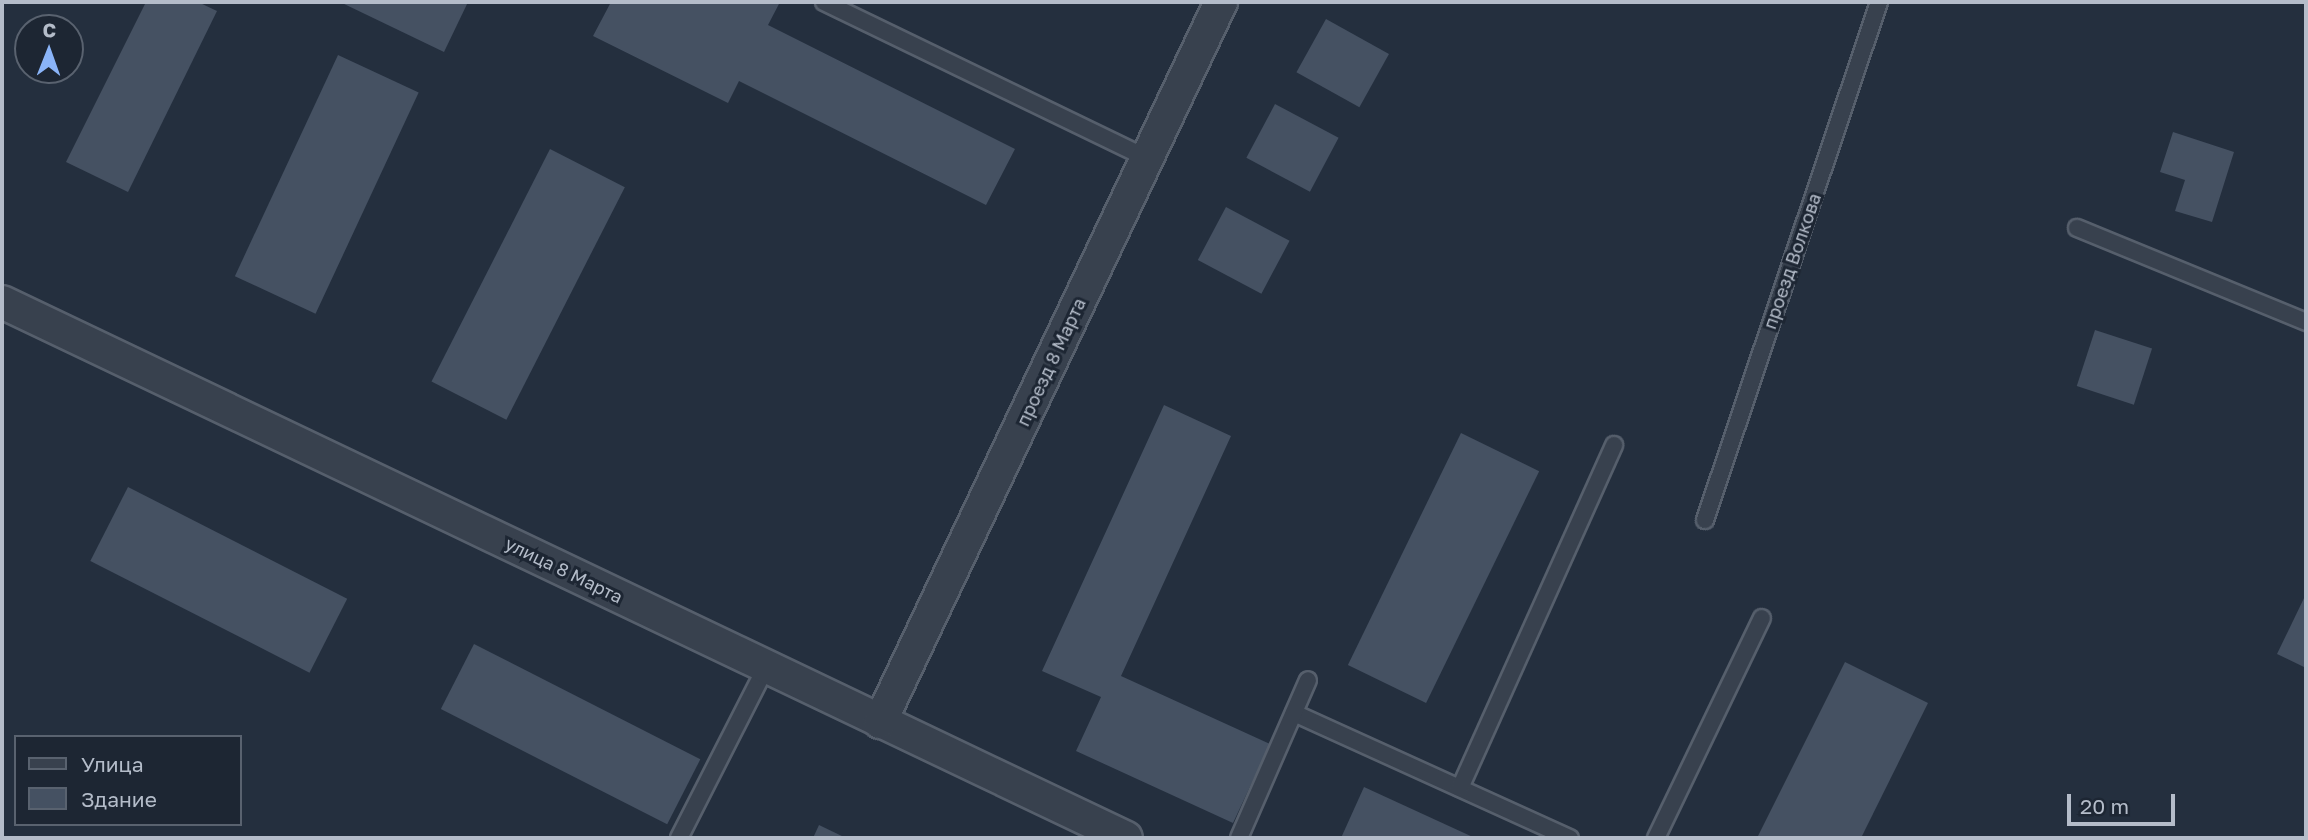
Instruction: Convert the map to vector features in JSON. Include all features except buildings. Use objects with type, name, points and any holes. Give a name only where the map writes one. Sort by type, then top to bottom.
[{"type":"street","name":"проезд 8 Марта","points":[[880,722],[1221,2]]},
{"type":"street","name":"улица 8 Марта","points":[[2,302],[1126,838]]},
{"type":"lane","points":[[824,2],[1147,158]]},
{"type":"lane","name":"проезд Волкова","points":[[1705,520],[1879,2]]},
{"type":"lane","points":[[2077,228],[2306,322]]},
{"type":"lane","points":[[1460,788],[1614,445]]},
{"type":"lane","points":[[1656,838],[1762,618]]},
{"type":"lane","points":[[679,838],[766,667]]},
{"type":"lane","points":[[1239,838],[1308,680]]},
{"type":"lane","points":[[1294,713],[1570,838]]}]
